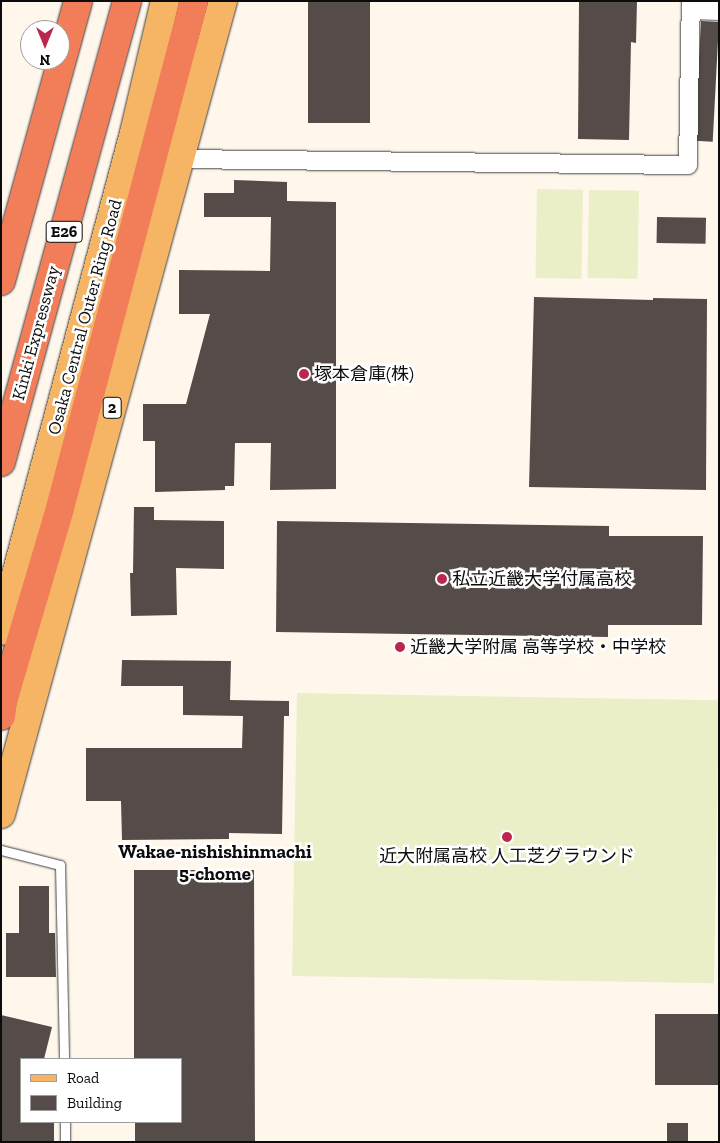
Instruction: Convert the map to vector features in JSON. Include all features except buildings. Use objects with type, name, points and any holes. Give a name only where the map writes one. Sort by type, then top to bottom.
[{"type":"highway","name":"E26","points":[[1,281],[78,1]]},
{"type":"highway","name":"Kinki Expressway","points":[[1,462],[127,1]]},
{"type":"highway","points":[[1,716],[3,700],[60,508],[194,1]]},
{"type":"main road","name":"Osaka Central Outer Ring Road","points":[[1,631],[134,133],[165,1]]},
{"type":"main road","name":"2","points":[[1,814],[223,1]]},
{"type":"street","points":[[180,159],[688,166],[691,6],[719,11]]},
{"type":"lane","points":[[1,850],[60,864],[64,1058]]},
{"type":"lane","points":[[65,1123],[65,1142]]},
{"type":"green space","points":[[537,189],[583,190],[581,279],[535,278]]},
{"type":"green space","points":[[589,190],[639,191],[637,279],[587,278]]},
{"type":"green space","name":"近大附属高校 人工芝グラウンド","points":[[297,693],[719,700],[714,983],[292,976]]},
{"type":"place","name":"塚本倉庫(株)","points":[[304,374]]},
{"type":"place","name":"私立近畿大学付属高校","points":[[442,579]]},
{"type":"place","name":"近畿大学附属 高等学校・中学校","points":[[400,647]]},
{"type":"place","name":"近大附属高校 人工芝グラウンド","points":[[507,837]]},
{"type":"district","name":"Wakae-nishishinmachi 5-chome","points":[[215,863]]}]
